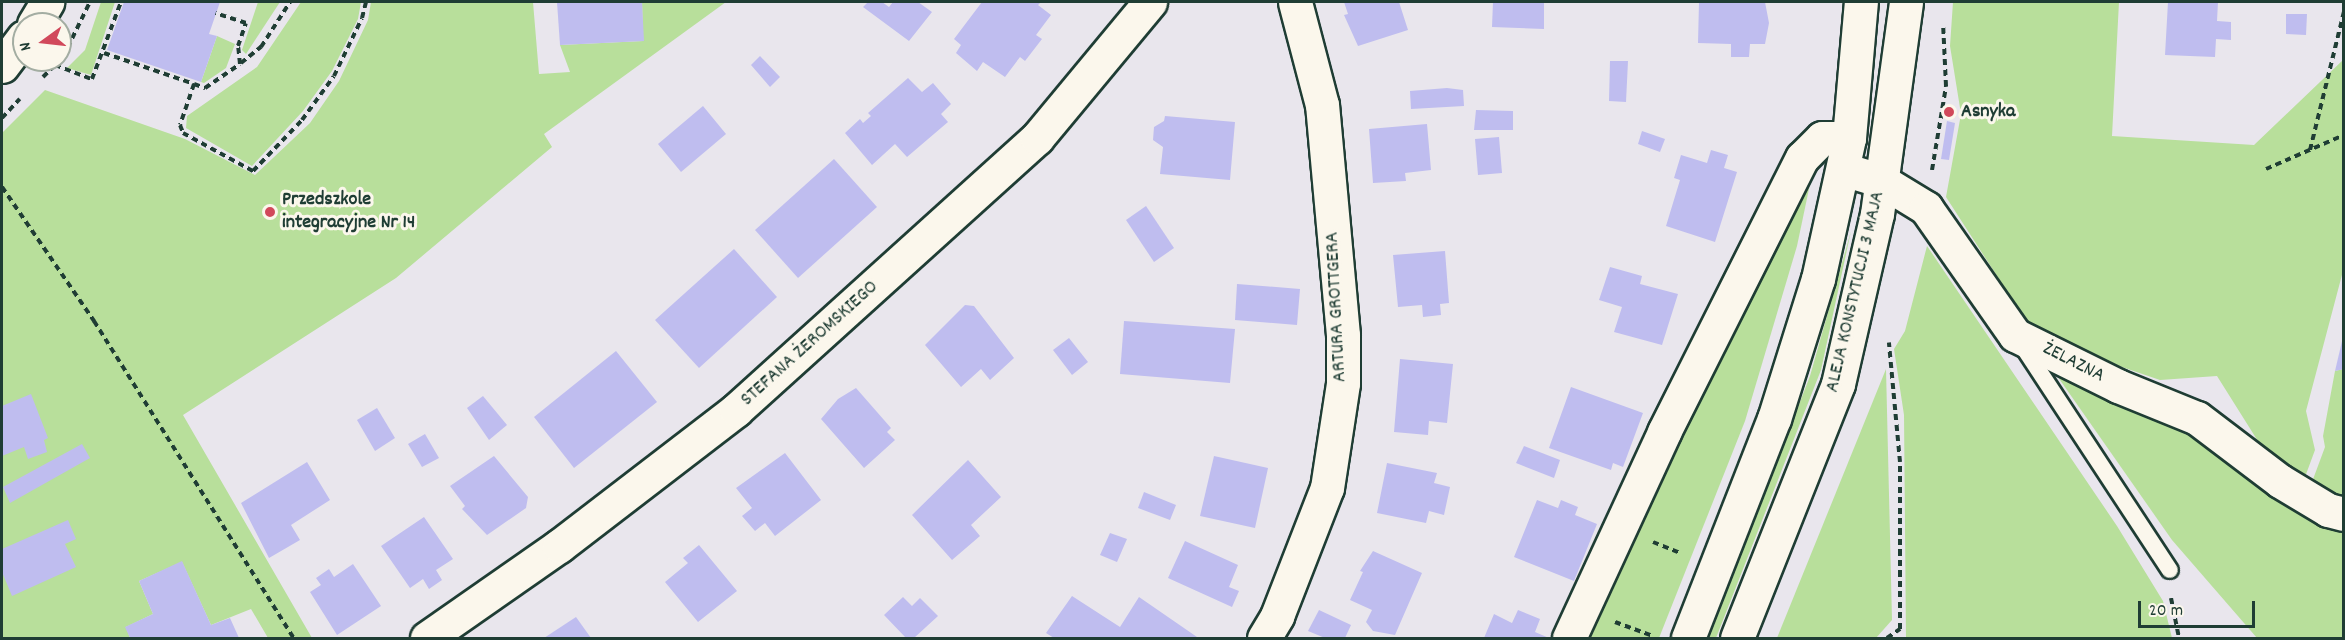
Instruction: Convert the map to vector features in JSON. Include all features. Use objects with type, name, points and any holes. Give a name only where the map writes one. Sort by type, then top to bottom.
[{"type":"street","name":"STEFANA ŻEROMSKIEGO","points":[[427,639],[559,546],[736,410],[1037,138],[1150,2]]},
{"type":"street","name":"ARTURA GROTTGERA","points":[[1264,639],[1277,616],[1327,488],[1342,383],[1342,335],[1322,105],[1295,2]]},
{"type":"street","name":"ALEJA KONSTYTUCJI 3 MAJA","points":[[1688,639],[1778,409],[1818,279],[1846,153],[1861,2]]},
{"type":"street","name":"ALEJA KONSTYTUCJI 3 MAJA","points":[[1737,639],[1838,384],[1882,181],[1906,2]]},
{"type":"street","points":[[2,66],[12,53]]},
{"type":"street","points":[[1575,624],[1664,432],[1802,158],[1822,138],[1846,153]]},
{"type":"street","name":"ŻELAZNA","points":[[1846,153],[1882,181],[1926,208],[2015,335],[2118,386],[2197,418],[2280,481],[2328,510],[2343,514]]},
{"type":"lane","points":[[2015,335],[2170,570]]},
{"type":"path","points":[[72,71],[93,79],[121,2]]},
{"type":"path","points":[[104,53],[205,88],[261,47],[290,2]]},
{"type":"path","points":[[194,84],[180,125],[183,133],[253,171],[302,120],[334,76],[362,18],[366,2]]},
{"type":"path","points":[[1926,208],[1946,86],[1944,12]]},
{"type":"path","points":[[2310,150],[2343,12]]},
{"type":"path","points":[[216,13],[246,23],[238,46],[240,64]]},
{"type":"path","points":[[2266,169],[2343,135]]},
{"type":"path","points":[[2,187],[94,321],[294,639]]},
{"type":"path","points":[[1887,639],[1900,629],[1899,439],[1889,343]]},
{"type":"path","points":[[2170,570],[2179,639]]},
{"type":"path","points":[[1575,624],[1659,638]]},
{"type":"green space","points":[[101,2],[115,2],[91,75],[72,69],[72,63],[85,50]]},
{"type":"green space","points":[[258,2],[280,2],[246,54],[242,50]]},
{"type":"green space","points":[[301,2],[361,2],[358,19],[332,71],[303,111],[252,166],[186,128],[187,116],[257,67]]},
{"type":"green space","points":[[371,2],[533,2],[539,74],[570,72],[560,45],[643,41],[642,2],[726,2],[544,134],[552,147],[396,278],[183,415],[312,638],[268,638],[251,609],[211,625],[182,562],[139,581],[153,614],[126,627],[130,638],[2,638],[2,133],[45,90],[185,139],[255,175],[310,123],[339,81],[368,20]]},
{"type":"green space","points":[[1953,2],[2119,2],[2112,136],[2254,145],[2343,60],[2343,271],[2306,411],[2315,450],[2305,477],[2261,446],[2217,376],[2160,380],[2037,338],[1946,197],[1961,114],[1950,46]]},
{"type":"green space","points":[[217,36],[235,44],[226,68],[204,83],[201,82]]},
{"type":"green space","points":[[1814,165],[1797,246],[1745,421],[1659,638],[1585,638],[1627,541]]},
{"type":"green space","points":[[1851,231],[1821,370],[1716,638],[1708,638],[1810,376]]},
{"type":"green space","points":[[1927,246],[2117,526],[2163,601],[2172,638],[1906,638],[1904,415],[1894,349],[1905,331]]},
{"type":"green space","points":[[2046,360],[2202,429],[2343,529],[2343,638],[2257,638],[2172,540]]},
{"type":"green space","points":[[1886,369],[1892,620],[1876,638],[1777,638]]},
{"type":"green space","points":[[2343,369],[2343,501],[2312,482],[2325,447],[2323,436],[2335,371]]},
{"type":"building","points":[[124,2],[220,2],[209,34],[217,36],[201,82],[107,50]]},
{"type":"building","points":[[557,2],[642,2],[644,41],[560,45]]},
{"type":"building","points":[[868,2],[882,2],[889,7],[893,2],[918,2],[932,12],[909,41],[863,7]]},
{"type":"building","points":[[982,2],[1041,2],[1038,5],[1051,15],[1036,35],[1042,39],[1025,61],[1020,57],[1005,77],[983,62],[977,71],[956,53],[961,45],[954,39]]},
{"type":"building","points":[[1344,2],[1399,2],[1408,30],[1358,46],[1344,15],[1348,14]]},
{"type":"building","points":[[1493,2],[1544,2],[1544,29],[1492,27]]},
{"type":"building","points":[[1699,2],[1765,2],[1769,23],[1765,44],[1750,44],[1749,57],[1731,57],[1731,44],[1698,43]]},
{"type":"building","points":[[2168,2],[2218,2],[2217,21],[2231,22],[2231,40],[2216,39],[2215,57],[2165,55]]},
{"type":"building","points":[[2286,14],[2307,14],[2306,35],[2286,34]]},
{"type":"building","points":[[760,56],[780,77],[770,87],[751,65]]},
{"type":"building","points":[[1610,61],[1628,61],[1626,102],[1609,101]]},
{"type":"building","points":[[908,78],[922,92],[933,83],[951,104],[941,114],[948,122],[907,157],[895,144],[872,165],[845,133],[860,119],[863,123],[871,116],[868,113]]},
{"type":"building","points":[[1447,88],[1463,90],[1464,106],[1411,109],[1410,91]]},
{"type":"building","points":[[703,106],[726,134],[681,172],[658,144]]},
{"type":"building","points":[[1476,110],[1513,111],[1513,130],[1474,130]]},
{"type":"building","points":[[1165,116],[1235,122],[1230,180],[1160,174],[1163,147],[1153,140],[1154,127],[1164,121]]},
{"type":"building","points":[[1947,121],[1955,123],[1949,160],[1941,159]]},
{"type":"building","points":[[1427,124],[1431,170],[1405,173],[1406,181],[1373,183],[1369,129]]},
{"type":"building","points":[[1642,131],[1665,139],[1660,152],[1638,144]]},
{"type":"building","points":[[1499,137],[1502,173],[1478,175],[1475,139]]},
{"type":"building","points":[[1711,150],[1728,155],[1724,168],[1737,172],[1715,242],[1666,226],[1680,180],[1674,178],[1681,155],[1707,163]]},
{"type":"building","points":[[834,159],[877,207],[798,278],[755,230]]},
{"type":"building","points":[[1146,206],[1174,248],[1154,262],[1126,220]]},
{"type":"building","points":[[734,249],[777,297],[699,368],[655,320]]},
{"type":"building","points":[[1445,251],[1449,303],[1440,304],[1441,315],[1423,317],[1422,305],[1398,307],[1393,255]]},
{"type":"building","points":[[1610,267],[1642,276],[1640,284],[1678,294],[1662,345],[1614,332],[1622,307],[1599,300]]},
{"type":"building","points":[[1237,284],[1300,289],[1297,325],[1235,320]]},
{"type":"building","points":[[965,305],[974,306],[1014,358],[990,380],[981,369],[961,387],[925,345]]},
{"type":"building","points":[[1124,321],[1235,329],[1230,383],[1120,374]]},
{"type":"building","points":[[2343,337],[2344,369],[2335,371]]},
{"type":"building","points":[[1069,338],[1088,362],[1072,375],[1053,350]]},
{"type":"building","points":[[616,351],[657,402],[574,468],[534,417]]},
{"type":"building","points":[[1400,359],[1453,364],[1447,423],[1429,421],[1428,435],[1394,432]]},
{"type":"building","points":[[1571,387],[1643,413],[1623,467],[1613,463],[1611,470],[1549,448]]},
{"type":"building","points":[[856,388],[891,428],[887,432],[895,440],[864,468],[821,419],[838,399]]},
{"type":"building","points":[[31,394],[48,438],[44,440],[47,452],[28,459],[24,447],[2,456],[2,406]]},
{"type":"building","points":[[483,396],[507,425],[489,440],[467,408]]},
{"type":"building","points":[[377,408],[395,438],[375,451],[357,420]]},
{"type":"building","points":[[425,434],[439,458],[422,467],[408,444]]},
{"type":"building","points":[[82,444],[90,458],[10,503],[3,487]]},
{"type":"building","points":[[1524,446],[1560,460],[1554,478],[1516,463]]},
{"type":"building","points":[[785,453],[821,500],[775,536],[765,523],[755,531],[742,516],[752,508],[736,488]]},
{"type":"building","points":[[494,456],[528,497],[526,508],[487,535],[462,509],[465,506],[450,486]]},
{"type":"building","points":[[1214,456],[1268,468],[1255,528],[1200,516]]},
{"type":"building","points":[[968,460],[1001,497],[971,525],[980,536],[952,560],[912,515]]},
{"type":"building","points":[[307,462],[330,500],[291,525],[300,540],[269,558],[241,503]]},
{"type":"building","points":[[1387,463],[1437,473],[1434,483],[1450,487],[1444,515],[1429,511],[1426,523],[1377,513]]},
{"type":"building","points":[[1144,492],[1176,505],[1170,520],[1138,508]]},
{"type":"building","points":[[1537,500],[1558,508],[1561,500],[1578,507],[1575,515],[1597,524],[1574,581],[1514,557]]},
{"type":"building","points":[[424,517],[453,559],[436,570],[442,580],[429,589],[423,579],[410,588],[381,546]]},
{"type":"building","points":[[68,520],[76,539],[65,544],[76,567],[12,596],[2,572],[2,549]]},
{"type":"building","points":[[1110,533],[1127,539],[1117,562],[1100,555]]},
{"type":"building","points":[[1185,541],[1238,565],[1229,587],[1239,591],[1232,607],[1168,578]]},
{"type":"building","points":[[699,545],[737,591],[698,622],[665,582],[688,563],[683,558]]},
{"type":"building","points":[[1373,551],[1422,573],[1395,635],[1373,631],[1366,622],[1372,610],[1350,600],[1363,572],[1360,571]]},
{"type":"building","points":[[182,561],[211,625],[230,618],[239,638],[130,638],[125,627],[153,614],[139,581]]},
{"type":"building","points":[[353,564],[381,606],[337,635],[310,592],[321,585],[316,578],[329,569],[334,577]]},
{"type":"building","points":[[1072,596],[1120,627],[1139,597],[1197,637],[1054,638],[1046,633]]},
{"type":"building","points":[[903,597],[912,606],[920,598],[938,616],[914,638],[906,638],[884,615]]},
{"type":"building","points":[[1319,610],[1351,625],[1345,638],[1325,638],[1308,631]]},
{"type":"building","points":[[1518,610],[1540,619],[1535,632],[1549,638],[1484,638],[1494,614],[1512,623]]},
{"type":"building","points":[[576,617],[591,638],[544,638]]},
{"type":"place","name":"Asnyka","points":[[1949,112]]},
{"type":"place","name":"Przedszkole integracyjne Nr 14","points":[[270,212]]}]
